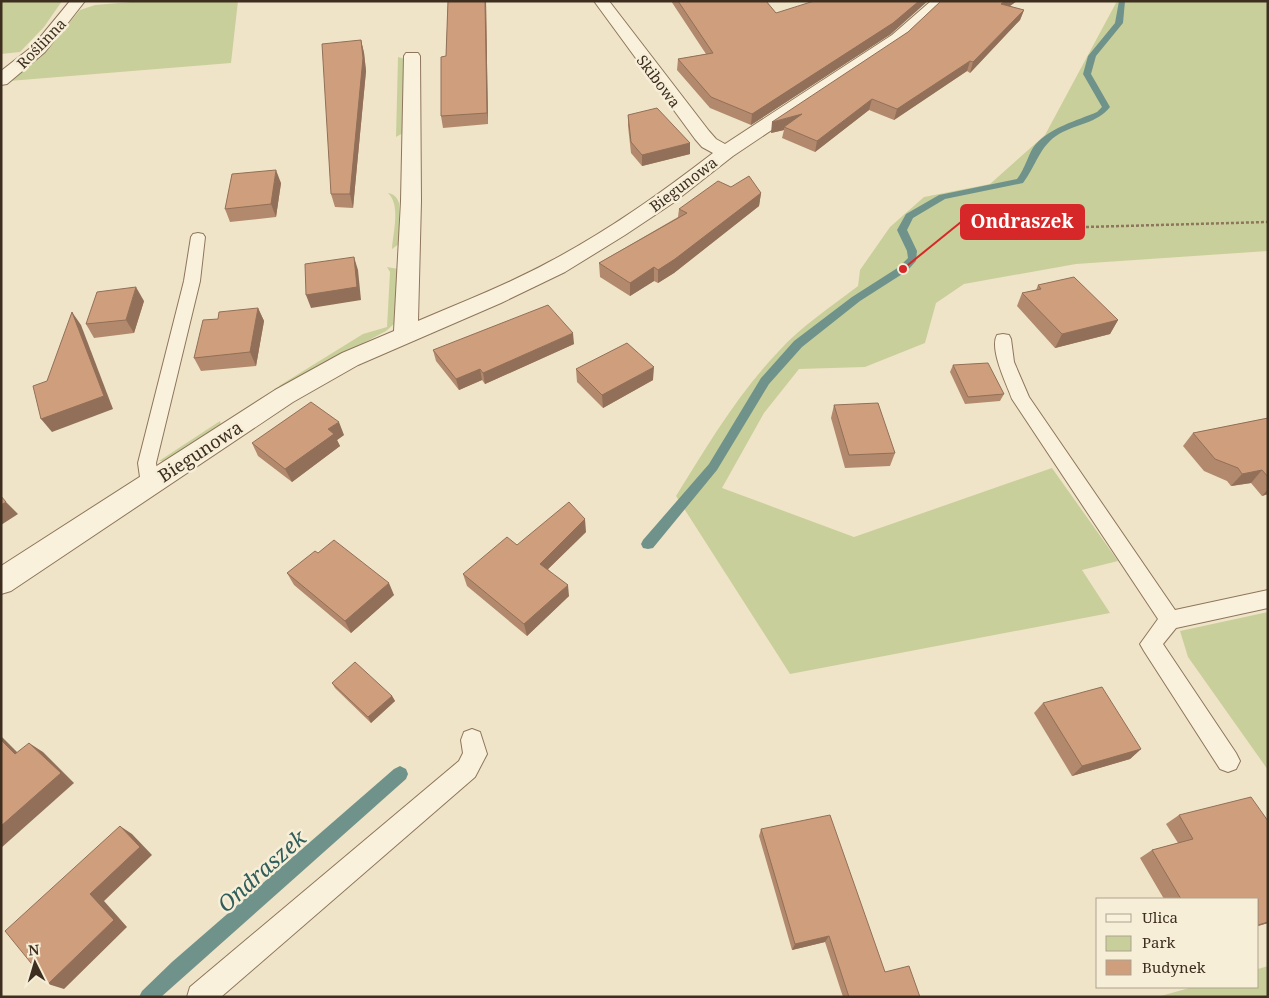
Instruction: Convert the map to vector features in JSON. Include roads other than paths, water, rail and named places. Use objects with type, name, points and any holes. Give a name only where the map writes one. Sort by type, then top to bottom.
[{"type":"street","name":"Roślinna","points":[[1,80],[39,49],[78,1]]},
{"type":"street","name":"Skibowa","points":[[601,1],[702,135],[709,143],[726,152]]},
{"type":"street","name":"Biegunowa","points":[[1,582],[284,396],[350,359],[493,298],[557,267],[618,231],[666,199],[726,152],[898,38],[940,1]]},
{"type":"street","points":[[406,334],[411,201],[412,56]]},
{"type":"lane","points":[[150,484],[147,463],[192,281],[198,237]]},
{"type":"lane","points":[[1002,339],[1006,362],[1021,399],[1170,620]]},
{"type":"lane","points":[[1228,761],[1151,644],[1170,620],[1268,599]]},
{"type":"lane","points":[[200,997],[467,769],[475,754],[472,740]]},
{"type":"waterway","name":"Ondraszek","points":[[648,544],[713,467],[765,381],[798,344],[856,299],[903,269],[913,259],[912,251],[902,230],[909,216],[942,197],[1020,181],[1029,169],[1038,147],[1056,132],[1100,114],[1106,107],[1087,74],[1092,56],[1119,23],[1122,1]]},
{"type":"waterway","name":"Ondraszek","points":[[148,997],[178,968],[400,774]]},
{"type":"place","name":"Ondraszek","points":[[903,269]]}]
